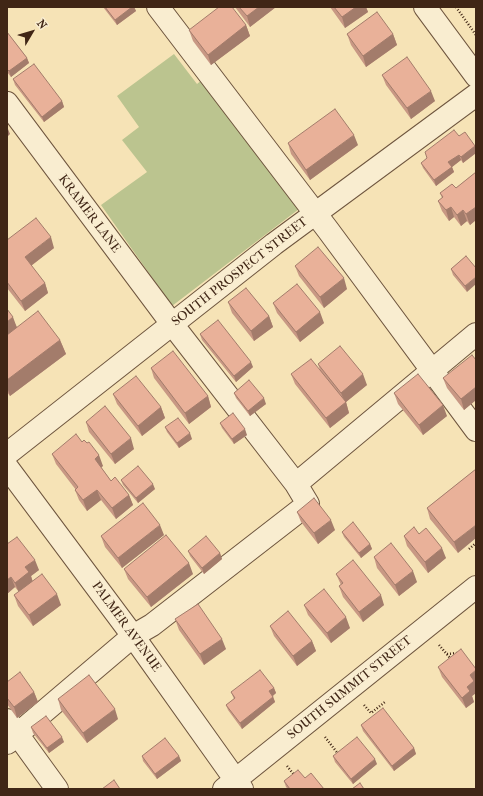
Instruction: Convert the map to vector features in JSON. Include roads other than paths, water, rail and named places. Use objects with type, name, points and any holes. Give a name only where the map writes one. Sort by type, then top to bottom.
[{"type":"street","points":[[158,7],[316,213],[476,430]]},
{"type":"street","points":[[425,7],[476,76]]},
{"type":"street","name":"SOUTH PROSPECT STREET","points":[[7,454],[274,244],[476,95]]},
{"type":"street","name":"KRAMER LANE","points":[[7,103],[172,324],[296,484],[308,504],[152,625],[133,636]]},
{"type":"street","points":[[296,484],[476,334]]},
{"type":"street","name":"PALMER AVENUE","points":[[7,467],[133,636],[234,786]]},
{"type":"street","name":"SOUTH SUMMIT STREET","points":[[234,786],[476,587]]},
{"type":"street","points":[[57,789],[10,733],[133,636]]}]
